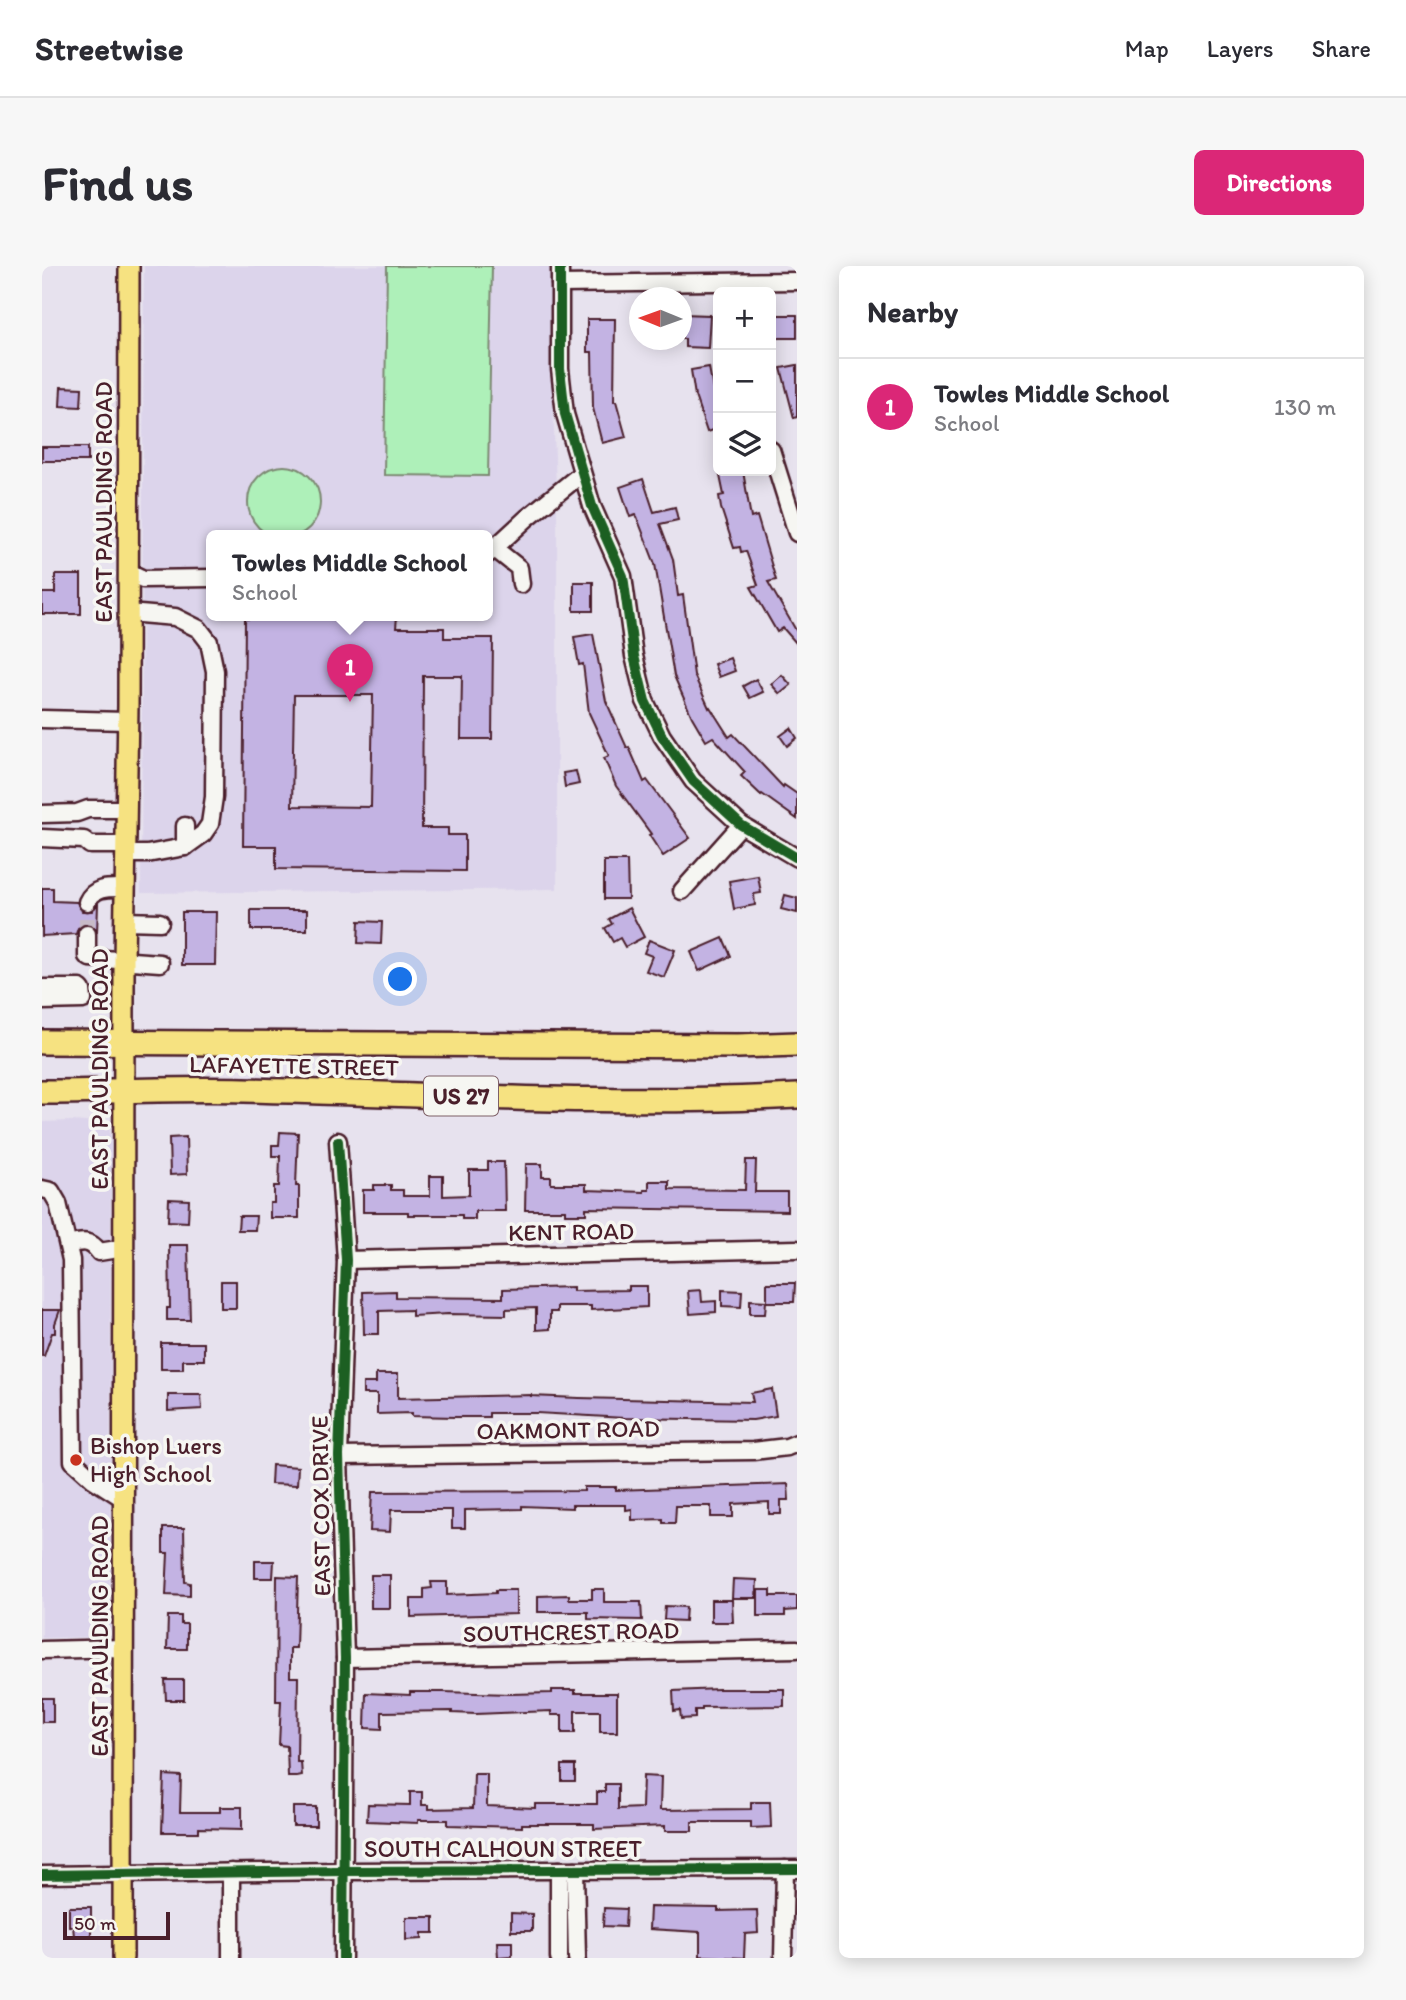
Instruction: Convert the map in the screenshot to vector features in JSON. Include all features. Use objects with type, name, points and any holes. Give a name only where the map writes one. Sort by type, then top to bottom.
[{"type":"highway","name":"LAFAYETTE STREET","points":[[42,1042],[710,1046],[797,1044]]},
{"type":"highway","name":"LAFAYETTE STREET","points":[[42,1092],[241,1090],[567,1099],[739,1099],[797,1096]]},
{"type":"main road","name":"EAST PAULDING ROAD","points":[[123,1958],[124,961],[130,266]]},
{"type":"street","points":[[560,266],[561,391],[565,414],[592,506],[623,576],[639,680],[653,718],[672,753],[693,781],[741,825],[797,858]]},
{"type":"street","points":[[560,284],[738,287],[797,281]]},
{"type":"street","points":[[776,466],[797,533]]},
{"type":"street","points":[[493,550],[581,474]]},
{"type":"street","points":[[493,553],[519,568],[521,584]]},
{"type":"street","points":[[129,572],[144,579],[206,578]]},
{"type":"street","points":[[42,838],[84,840],[90,845],[147,853],[184,847],[203,834],[210,824],[214,797],[215,671],[209,642],[199,629],[188,628],[176,617],[128,613]]},
{"type":"street","points":[[42,719],[127,721]]},
{"type":"street","points":[[42,814],[77,813],[88,809],[126,809]]},
{"type":"street","points":[[682,891],[741,825]]},
{"type":"street","points":[[184,847],[185,826]]},
{"type":"street","points":[[87,902],[90,894],[99,889],[125,888]]},
{"type":"street","points":[[125,921],[160,922]]},
{"type":"street","points":[[87,934],[87,956],[90,958],[160,963]]},
{"type":"street","points":[[42,988],[80,988],[83,1000],[42,1001]]},
{"type":"street","name":"EAST COX DRIVE","points":[[338,1141],[346,1260],[339,1456],[345,1658],[343,1958]]},
{"type":"street","points":[[42,1189],[55,1195],[70,1252],[73,1461],[93,1479],[124,1499]]},
{"type":"street","points":[[70,1252],[87,1242],[94,1245],[99,1252],[124,1248]]},
{"type":"street","name":"KENT ROAD","points":[[346,1260],[797,1249]]},
{"type":"street","name":"OAKMONT ROAD","points":[[339,1456],[753,1451],[787,1447],[797,1443]]},
{"type":"street","points":[[42,1650],[124,1648]]},
{"type":"street","name":"SOUTHCREST ROAD","points":[[345,1658],[797,1649]]},
{"type":"street","points":[[783,1958],[791,1869]]},
{"type":"street","name":"SOUTH CALHOUN STREET","points":[[42,1875],[791,1869]]},
{"type":"street","points":[[559,1958],[567,1870]]},
{"type":"street","points":[[567,1870],[576,1958]]},
{"type":"street","points":[[231,1872],[231,1958]]},
{"type":"shaded area","points":[[144,266],[552,266],[552,373],[557,516],[557,889],[141,893]]},
{"type":"shaded area","name":"Bishop Luers High School","points":[[42,1122],[101,1123],[109,1127],[111,1138],[110,1631],[101,1637],[42,1638]]},
{"type":"green space","points":[[387,266],[492,266],[488,476],[384,475]]},
{"type":"green space","points":[[277,467],[291,467],[304,472],[314,482],[319,495],[317,516],[306,530],[262,530],[254,522],[249,509],[249,495],[254,482],[264,472]]},
{"type":"building","points":[[692,314],[710,315],[708,348],[692,347]]},
{"type":"building","points":[[776,315],[797,315],[797,338],[776,338]]},
{"type":"building","points":[[587,319],[615,319],[614,401],[626,437],[602,443],[593,408],[592,352],[587,352]]},
{"type":"building","points":[[797,365],[797,417],[794,418],[781,368]]},
{"type":"building","points":[[709,367],[713,390],[713,430],[707,432],[695,396],[691,370]]},
{"type":"building","points":[[61,387],[82,388],[81,407],[60,406]]},
{"type":"building","points":[[42,447],[88,447],[88,461],[42,461]]},
{"type":"building","points":[[720,476],[744,476],[751,518],[757,516],[776,580],[768,582],[797,632],[797,644],[783,628],[777,632],[751,587],[758,585],[746,551],[741,552],[740,547],[734,548],[721,508],[719,496],[724,495]]},
{"type":"building","points":[[643,479],[654,512],[675,507],[678,520],[660,524],[673,559],[678,596],[683,595],[694,675],[709,708],[729,737],[733,734],[783,787],[784,785],[797,794],[797,819],[761,795],[741,776],[745,772],[713,737],[706,741],[692,717],[674,676],[655,564],[636,515],[630,517],[620,487]]},
{"type":"building","points":[[55,575],[81,575],[81,614],[42,614],[42,593],[55,593]]},
{"type":"building","points":[[574,582],[593,582],[593,611],[574,611]]},
{"type":"building","points":[[245,621],[397,621],[396,628],[444,628],[444,638],[493,638],[492,739],[461,739],[462,676],[423,676],[422,828],[448,828],[448,835],[465,835],[465,871],[276,869],[276,846],[243,846]],"holes":[[[294,695],[373,695],[371,807],[292,806]]]},
{"type":"building","points":[[593,634],[606,701],[627,748],[629,747],[644,782],[647,780],[690,838],[663,856],[649,835],[651,834],[616,786],[604,758],[609,756],[589,713],[583,664],[579,665],[574,637]]},
{"type":"building","points":[[730,658],[735,671],[719,677],[714,664]]},
{"type":"building","points":[[782,675],[791,685],[780,694],[771,684]]},
{"type":"building","points":[[756,679],[763,692],[750,698],[743,686]]},
{"type":"building","points":[[791,728],[797,738],[787,746],[780,736]]},
{"type":"building","points":[[576,771],[579,784],[565,787],[563,773]]},
{"type":"building","points":[[604,861],[627,861],[628,899],[604,899]]},
{"type":"building","points":[[758,876],[761,893],[754,894],[755,905],[734,909],[729,881]]},
{"type":"building","points":[[42,888],[53,888],[53,901],[77,902],[82,911],[92,911],[98,904],[97,933],[93,925],[86,924],[78,928],[76,934],[42,936]]},
{"type":"building","points":[[785,895],[797,898],[797,913],[781,909]]},
{"type":"building","points":[[629,908],[644,937],[625,947],[620,938],[613,942],[605,928],[612,924],[609,919]]},
{"type":"building","points":[[251,910],[307,910],[307,930],[251,930]]},
{"type":"building","points":[[182,912],[216,912],[215,965],[182,965]]},
{"type":"building","points":[[359,921],[382,922],[381,944],[358,943]]},
{"type":"building","points":[[723,938],[731,956],[699,971],[691,952]]},
{"type":"building","points":[[649,940],[675,950],[664,977],[646,971],[652,956],[644,953]]},
{"type":"building","points":[[280,1132],[298,1133],[296,1186],[299,1186],[299,1218],[270,1218],[270,1203],[274,1203],[274,1186],[279,1186],[280,1156],[272,1156],[272,1145],[279,1145]]},
{"type":"building","points":[[186,1137],[187,1174],[170,1175],[169,1138]]},
{"type":"building","points":[[746,1160],[756,1160],[755,1192],[787,1192],[787,1211],[586,1208],[586,1214],[565,1214],[565,1210],[525,1210],[526,1164],[542,1164],[542,1177],[551,1177],[551,1184],[586,1184],[586,1190],[644,1192],[649,1190],[649,1181],[669,1181],[669,1189],[745,1190]]},
{"type":"building","points":[[488,1162],[504,1162],[505,1211],[475,1211],[475,1219],[462,1219],[462,1215],[363,1212],[363,1190],[374,1190],[374,1185],[391,1185],[391,1190],[403,1190],[403,1196],[430,1196],[430,1176],[443,1176],[443,1196],[469,1195],[469,1170],[488,1170]]},
{"type":"building","points":[[169,1199],[189,1200],[188,1222],[168,1221]]},
{"type":"building","points":[[239,1216],[256,1216],[255,1230],[238,1230]]},
{"type":"building","points":[[169,1245],[188,1245],[190,1320],[167,1320],[167,1308],[170,1308]]},
{"type":"building","points":[[221,1281],[236,1281],[236,1308],[221,1308]]},
{"type":"building","points":[[767,1283],[795,1283],[794,1302],[767,1302]]},
{"type":"building","points":[[629,1286],[647,1286],[647,1307],[591,1310],[591,1306],[557,1306],[557,1312],[550,1312],[550,1329],[536,1330],[536,1308],[506,1309],[506,1315],[412,1316],[412,1310],[379,1311],[379,1334],[364,1334],[363,1292],[396,1291],[396,1297],[503,1298],[503,1289],[573,1287],[573,1291],[629,1290]]},
{"type":"building","points":[[701,1290],[702,1302],[716,1301],[716,1312],[690,1314],[688,1291]]},
{"type":"building","points":[[722,1290],[742,1291],[741,1307],[722,1306]]},
{"type":"building","points":[[750,1300],[766,1301],[765,1314],[750,1314]]},
{"type":"building","points":[[42,1310],[60,1310],[55,1333],[52,1333],[44,1356],[42,1356]]},
{"type":"building","points":[[161,1343],[204,1343],[204,1360],[183,1360],[183,1369],[161,1369]]},
{"type":"building","points":[[376,1374],[398,1374],[398,1398],[531,1395],[753,1402],[751,1393],[772,1389],[776,1416],[753,1420],[625,1418],[537,1413],[489,1413],[489,1417],[377,1414],[377,1394],[363,1394],[363,1383],[376,1383]]},
{"type":"building","points":[[168,1395],[201,1395],[202,1409],[168,1411]]},
{"type":"building","points":[[272,1465],[298,1467],[297,1485],[271,1484]]},
{"type":"building","points":[[788,1484],[789,1500],[781,1500],[781,1514],[769,1514],[769,1502],[733,1504],[733,1517],[711,1517],[711,1506],[676,1506],[675,1523],[663,1523],[663,1519],[632,1520],[632,1509],[626,1510],[626,1505],[572,1505],[572,1508],[522,1506],[522,1509],[465,1510],[465,1528],[452,1528],[452,1510],[391,1510],[390,1532],[370,1531],[372,1492],[584,1491],[584,1487],[616,1487],[616,1490]]},
{"type":"building","points":[[163,1528],[184,1528],[185,1582],[190,1583],[190,1596],[166,1595],[168,1553],[163,1553]]},
{"type":"building","points":[[255,1561],[274,1561],[273,1578],[255,1578]]},
{"type":"building","points":[[371,1575],[390,1575],[390,1608],[371,1608]]},
{"type":"building","points":[[277,1576],[298,1577],[296,1648],[290,1648],[290,1677],[298,1677],[297,1762],[301,1762],[302,1776],[297,1777],[288,1777],[287,1746],[279,1745],[281,1701],[276,1701]]},
{"type":"building","points":[[733,1579],[757,1580],[756,1598],[732,1598]]},
{"type":"building","points":[[431,1582],[447,1582],[447,1595],[516,1590],[516,1614],[411,1617],[411,1599],[424,1599],[424,1589],[432,1588]]},
{"type":"building","points":[[592,1589],[604,1589],[604,1602],[641,1602],[642,1620],[588,1619],[588,1612],[538,1612],[538,1596],[569,1595],[569,1599],[592,1599]]},
{"type":"building","points":[[758,1590],[771,1590],[771,1596],[797,1596],[797,1610],[785,1611],[785,1616],[758,1616]]},
{"type":"building","points":[[711,1600],[732,1600],[733,1622],[711,1622]]},
{"type":"building","points":[[665,1606],[686,1607],[685,1621],[664,1620]]},
{"type":"building","points":[[168,1616],[181,1616],[181,1624],[187,1624],[187,1649],[167,1649]]},
{"type":"building","points":[[165,1680],[184,1680],[184,1700],[166,1700]]},
{"type":"building","points":[[784,1689],[784,1706],[702,1707],[702,1710],[695,1710],[695,1718],[681,1719],[680,1710],[674,1711],[673,1691]]},
{"type":"building","points":[[552,1690],[617,1693],[617,1732],[600,1732],[600,1711],[575,1711],[575,1733],[562,1733],[562,1715],[551,1715],[551,1711],[476,1714],[452,1711],[382,1712],[382,1729],[365,1728],[366,1693],[510,1694],[552,1693]]},
{"type":"building","points":[[42,1698],[53,1698],[53,1722],[42,1722]]},
{"type":"building","points":[[562,1765],[575,1765],[575,1781],[562,1781]]},
{"type":"building","points":[[474,1774],[487,1774],[487,1806],[535,1808],[535,1804],[597,1804],[597,1792],[605,1792],[605,1784],[618,1784],[618,1809],[642,1808],[643,1776],[661,1777],[660,1810],[751,1809],[751,1802],[770,1802],[771,1827],[751,1828],[751,1822],[692,1822],[692,1831],[665,1831],[665,1826],[594,1829],[594,1824],[522,1824],[522,1827],[448,1825],[448,1820],[418,1820],[418,1823],[367,1821],[368,1804],[410,1805],[410,1792],[422,1792],[422,1805],[429,1805],[429,1809],[473,1808]]},
{"type":"building","points":[[164,1775],[181,1776],[180,1812],[220,1812],[220,1807],[242,1807],[242,1829],[199,1828],[199,1832],[162,1832]]},
{"type":"building","points":[[293,1807],[316,1807],[316,1826],[293,1826]]},
{"type":"building","points":[[69,1907],[91,1907],[91,1936],[74,1936],[73,1926],[69,1926]]},
{"type":"building","points":[[650,1907],[757,1910],[758,1933],[745,1934],[744,1958],[700,1956],[700,1932],[649,1929]]},
{"type":"building","points":[[604,1908],[626,1909],[625,1927],[603,1926]]},
{"type":"building","points":[[511,1913],[532,1914],[532,1931],[511,1931]]},
{"type":"building","points":[[406,1917],[434,1917],[434,1933],[422,1933],[422,1939],[406,1940]]},
{"type":"building","points":[[497,1942],[512,1942],[512,1956],[498,1957]]},
{"type":"tunnel","points":[[87,902],[87,934]]},
{"type":"cycle path","points":[[560,266],[560,369],[565,414],[592,506],[623,576],[634,656],[645,701],[662,736],[693,781],[741,825],[797,858]]},
{"type":"cycle path","points":[[338,1141],[346,1260],[339,1456],[345,1658],[343,1958]]},
{"type":"cycle path","points":[[42,1875],[797,1869]]},
{"type":"place","name":"Towles Middle School","points":[[350,702]]},
{"type":"place","name":"Bishop Luers High School","points":[[76,1460]]}]
